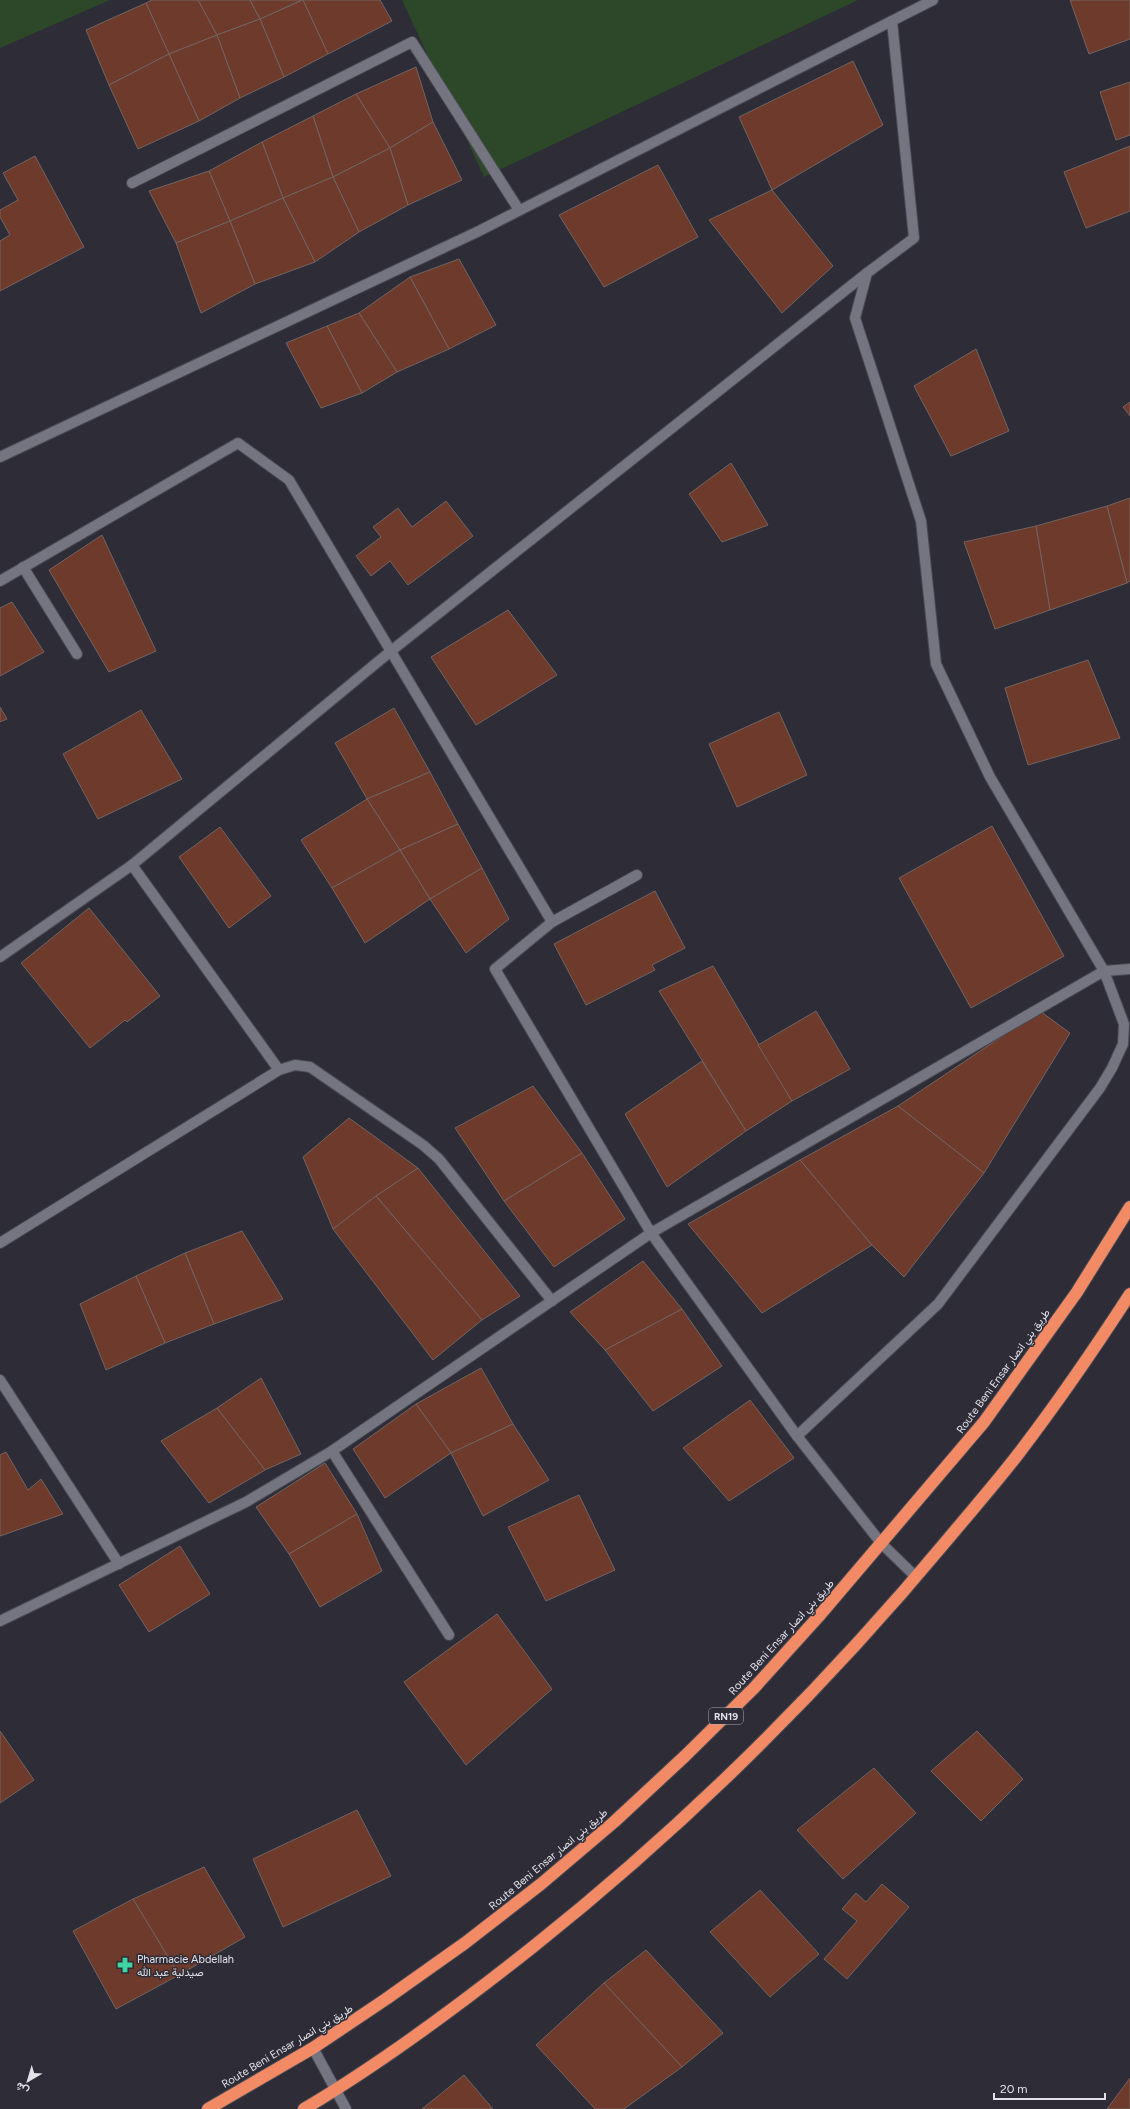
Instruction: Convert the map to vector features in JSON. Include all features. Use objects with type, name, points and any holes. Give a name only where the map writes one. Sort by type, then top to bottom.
[{"type":"highway","name":"Route Beni Ensar طريق بني انصار","points":[[208,2109],[313,2048],[465,1943],[541,1884],[614,1822],[685,1756],[754,1688],[819,1616],[984,1422],[1077,1292],[1130,1207]]},
{"type":"highway","points":[[304,2109],[335,2091],[415,2036],[493,1978],[569,1918],[644,1855],[785,1721],[852,1650],[916,1577],[1019,1453],[1130,1294]]},
{"type":"street","points":[[0,457],[519,210],[933,0]]},
{"type":"street","points":[[0,957],[132,865],[391,651],[867,273],[914,238],[892,21]]},
{"type":"street","points":[[132,183],[412,42],[519,210]]},
{"type":"street","points":[[796,1436],[938,1304],[1100,1088],[1112,1068],[1123,1044],[1124,1024],[1104,971],[990,777],[936,664],[921,521],[855,318],[867,273]]},
{"type":"street","points":[[0,581],[238,443],[288,480],[552,922]]},
{"type":"street","points":[[23,567],[77,654]]},
{"type":"street","points":[[132,865],[279,1070]]},
{"type":"street","points":[[637,875],[552,922],[495,969],[651,1233],[796,1436],[881,1543],[916,1577]]},
{"type":"street","points":[[0,1621],[246,1502],[332,1451],[651,1233],[1104,971],[1130,969]]},
{"type":"street","points":[[0,1243],[279,1070],[295,1065],[310,1067],[423,1145],[438,1159],[552,1301]]},
{"type":"street","points":[[0,1380],[119,1564]]},
{"type":"street","points":[[332,1451],[449,1635]]},
{"type":"street","points":[[313,2048],[346,2109]]},
{"type":"green space","points":[[0,0],[110,0],[0,48]]},
{"type":"green space","points":[[402,0],[858,0],[484,177]]},
{"type":"building","points":[[152,0],[198,0],[217,35],[169,54],[146,3]]},
{"type":"building","points":[[198,0],[250,0],[260,19],[217,35]]},
{"type":"building","points":[[250,0],[302,0],[260,19]]},
{"type":"building","points":[[303,0],[380,0],[392,21],[328,54]]},
{"type":"building","points":[[303,0],[328,54],[284,77],[260,19]]},
{"type":"building","points":[[1070,0],[1130,0],[1130,39],[1089,54]]},
{"type":"building","points":[[146,3],[169,54],[109,85],[86,30]]},
{"type":"building","points":[[260,19],[284,77],[240,98],[217,35]]},
{"type":"building","points":[[217,35],[240,98],[199,121],[169,54]]},
{"type":"building","points":[[169,54],[199,121],[138,149],[109,85]]},
{"type":"building","points":[[853,61],[883,125],[772,190],[739,117]]},
{"type":"building","points":[[416,67],[433,122],[390,148],[356,94]]},
{"type":"building","points":[[1130,82],[1130,135],[1116,140],[1100,92]]},
{"type":"building","points":[[356,94],[390,148],[333,177],[313,116]]},
{"type":"building","points":[[313,116],[333,177],[283,198],[262,142]]},
{"type":"building","points":[[433,122],[462,180],[408,205],[390,148]]},
{"type":"building","points":[[262,142],[283,198],[230,221],[209,171]]},
{"type":"building","points":[[1130,146],[1130,211],[1086,228],[1064,172]]},
{"type":"building","points":[[390,148],[408,205],[359,232],[333,177]]},
{"type":"building","points":[[35,156],[84,247],[0,291],[0,241],[10,235],[0,217],[0,210],[18,200],[3,173]]},
{"type":"building","points":[[658,165],[698,237],[604,287],[559,215]]},
{"type":"building","points":[[209,171],[230,221],[176,243],[149,191]]},
{"type":"building","points":[[333,177],[359,232],[315,262],[283,198]]},
{"type":"building","points":[[772,190],[833,266],[782,313],[709,220]]},
{"type":"building","points":[[283,198],[315,262],[255,284],[230,221]]},
{"type":"building","points":[[230,221],[255,284],[201,313],[176,243]]},
{"type":"building","points":[[459,259],[496,325],[449,349],[410,277]]},
{"type":"building","points":[[410,277],[449,349],[397,372],[359,313]]},
{"type":"building","points":[[359,313],[397,372],[362,393],[327,326]]},
{"type":"building","points":[[327,326],[362,393],[321,408],[286,343]]},
{"type":"building","points":[[976,349],[1009,431],[951,456],[914,386]]},
{"type":"building","points":[[1130,402],[1130,416],[1123,407]]},
{"type":"building","points":[[731,463],[768,525],[722,542],[689,494]]},
{"type":"building","points":[[1130,498],[1130,581],[1127,583],[1107,506]]},
{"type":"building","points":[[446,501],[473,536],[408,585],[390,561],[371,576],[356,556],[381,537],[373,527],[398,508],[412,527]]},
{"type":"building","points":[[1107,506],[1127,583],[1050,610],[1036,526]]},
{"type":"building","points":[[1036,526],[1050,610],[995,629],[964,542]]},
{"type":"building","points":[[102,535],[156,651],[109,672],[49,570]]},
{"type":"building","points":[[12,602],[44,652],[0,676],[0,608]]},
{"type":"building","points":[[508,610],[557,675],[476,725],[431,657]]},
{"type":"building","points":[[1088,660],[1120,738],[1028,765],[1005,688]]},
{"type":"building","points":[[0,707],[7,719],[0,722]]},
{"type":"building","points":[[394,708],[430,772],[367,799],[335,743]]},
{"type":"building","points":[[141,710],[182,779],[98,819],[63,754]]},
{"type":"building","points":[[779,712],[807,775],[737,807],[709,744]]},
{"type":"building","points":[[430,772],[458,824],[400,850],[367,799]]},
{"type":"building","points":[[367,799],[400,850],[332,888],[301,840]]},
{"type":"building","points":[[458,824],[482,868],[430,899],[400,850]]},
{"type":"building","points":[[992,826],[1064,956],[971,1008],[899,878]]},
{"type":"building","points":[[220,827],[271,896],[229,928],[179,857]]},
{"type":"building","points":[[400,850],[430,899],[365,943],[332,888]]},
{"type":"building","points":[[482,868],[509,919],[466,953],[430,899]]},
{"type":"building","points":[[655,891],[685,948],[652,965],[655,970],[586,1005],[554,944]]},
{"type":"building","points":[[89,908],[160,996],[127,1022],[125,1020],[90,1048],[21,963]]},
{"type":"building","points":[[713,966],[792,1101],[746,1131],[659,991]]},
{"type":"building","points":[[816,1011],[850,1069],[792,1101],[758,1045]]},
{"type":"building","points":[[1040,1011],[1070,1033],[984,1173],[898,1106]]},
{"type":"building","points":[[702,1061],[746,1131],[667,1187],[625,1114]]},
{"type":"building","points":[[533,1086],[582,1153],[504,1201],[455,1128]]},
{"type":"building","points":[[898,1106],[984,1173],[904,1277],[872,1245],[800,1160]]},
{"type":"building","points":[[349,1118],[418,1168],[376,1196],[333,1229],[303,1157]]},
{"type":"building","points":[[582,1153],[625,1219],[554,1267],[504,1201]]},
{"type":"building","points":[[800,1160],[872,1245],[762,1313],[688,1224]]},
{"type":"building","points":[[418,1168],[520,1296],[482,1320],[376,1196]]},
{"type":"building","points":[[376,1196],[482,1320],[433,1360],[333,1229]]},
{"type":"building","points":[[242,1231],[283,1299],[214,1324],[185,1253]]},
{"type":"building","points":[[185,1253],[214,1324],[165,1343],[136,1276]]},
{"type":"building","points":[[643,1261],[682,1309],[605,1350],[570,1312]]},
{"type":"building","points":[[136,1276],[165,1343],[106,1370],[80,1304]]},
{"type":"building","points":[[682,1309],[722,1366],[653,1411],[605,1350]]},
{"type":"building","points":[[481,1368],[513,1424],[451,1453],[416,1404]]},
{"type":"building","points":[[261,1378],[301,1454],[265,1470],[217,1408]]},
{"type":"building","points":[[750,1400],[794,1458],[729,1501],[683,1448]]},
{"type":"building","points":[[416,1404],[451,1453],[385,1498],[353,1449]]},
{"type":"building","points":[[217,1408],[265,1470],[209,1503],[161,1441]]},
{"type":"building","points":[[513,1424],[549,1480],[483,1516],[451,1453]]},
{"type":"building","points":[[6,1452],[28,1490],[41,1479],[63,1514],[0,1536],[0,1455]]},
{"type":"building","points":[[325,1463],[357,1514],[289,1554],[256,1507]]},
{"type":"building","points":[[579,1495],[615,1570],[546,1601],[508,1527]]},
{"type":"building","points":[[357,1514],[382,1571],[320,1607],[289,1554]]},
{"type":"building","points":[[180,1546],[210,1594],[149,1632],[119,1585]]},
{"type":"building","points":[[497,1614],[552,1689],[466,1765],[404,1682]]},
{"type":"building","points":[[0,1731],[34,1780],[0,1803]]},
{"type":"building","points":[[977,1731],[1023,1779],[981,1821],[931,1771]]},
{"type":"building","points":[[874,1768],[916,1813],[843,1879],[797,1830]]},
{"type":"building","points":[[357,1810],[391,1876],[283,1927],[253,1859]]},
{"type":"building","points":[[204,1867],[245,1937],[179,1975],[133,1899]]},
{"type":"building","points":[[882,1884],[909,1907],[847,1979],[824,1959],[857,1921],[842,1909],[856,1893],[866,1902]]},
{"type":"building","points":[[760,1890],[819,1954],[770,1997],[710,1932]]},
{"type":"building","points":[[133,1899],[179,1975],[116,2009],[73,1931]]},
{"type":"building","points":[[646,1950],[723,2033],[682,2067],[604,1983]]},
{"type":"building","points":[[604,1983],[682,2067],[624,2109],[595,2109],[536,2045]]},
{"type":"building","points":[[464,2075],[493,2109],[422,2109]]},
{"type":"building","points":[[1130,2078],[1130,2109],[1107,2109]]},
{"type":"place","name":"Pharmacie Abdellah صيدلية عبد الله","points":[[125,1965]]}]
